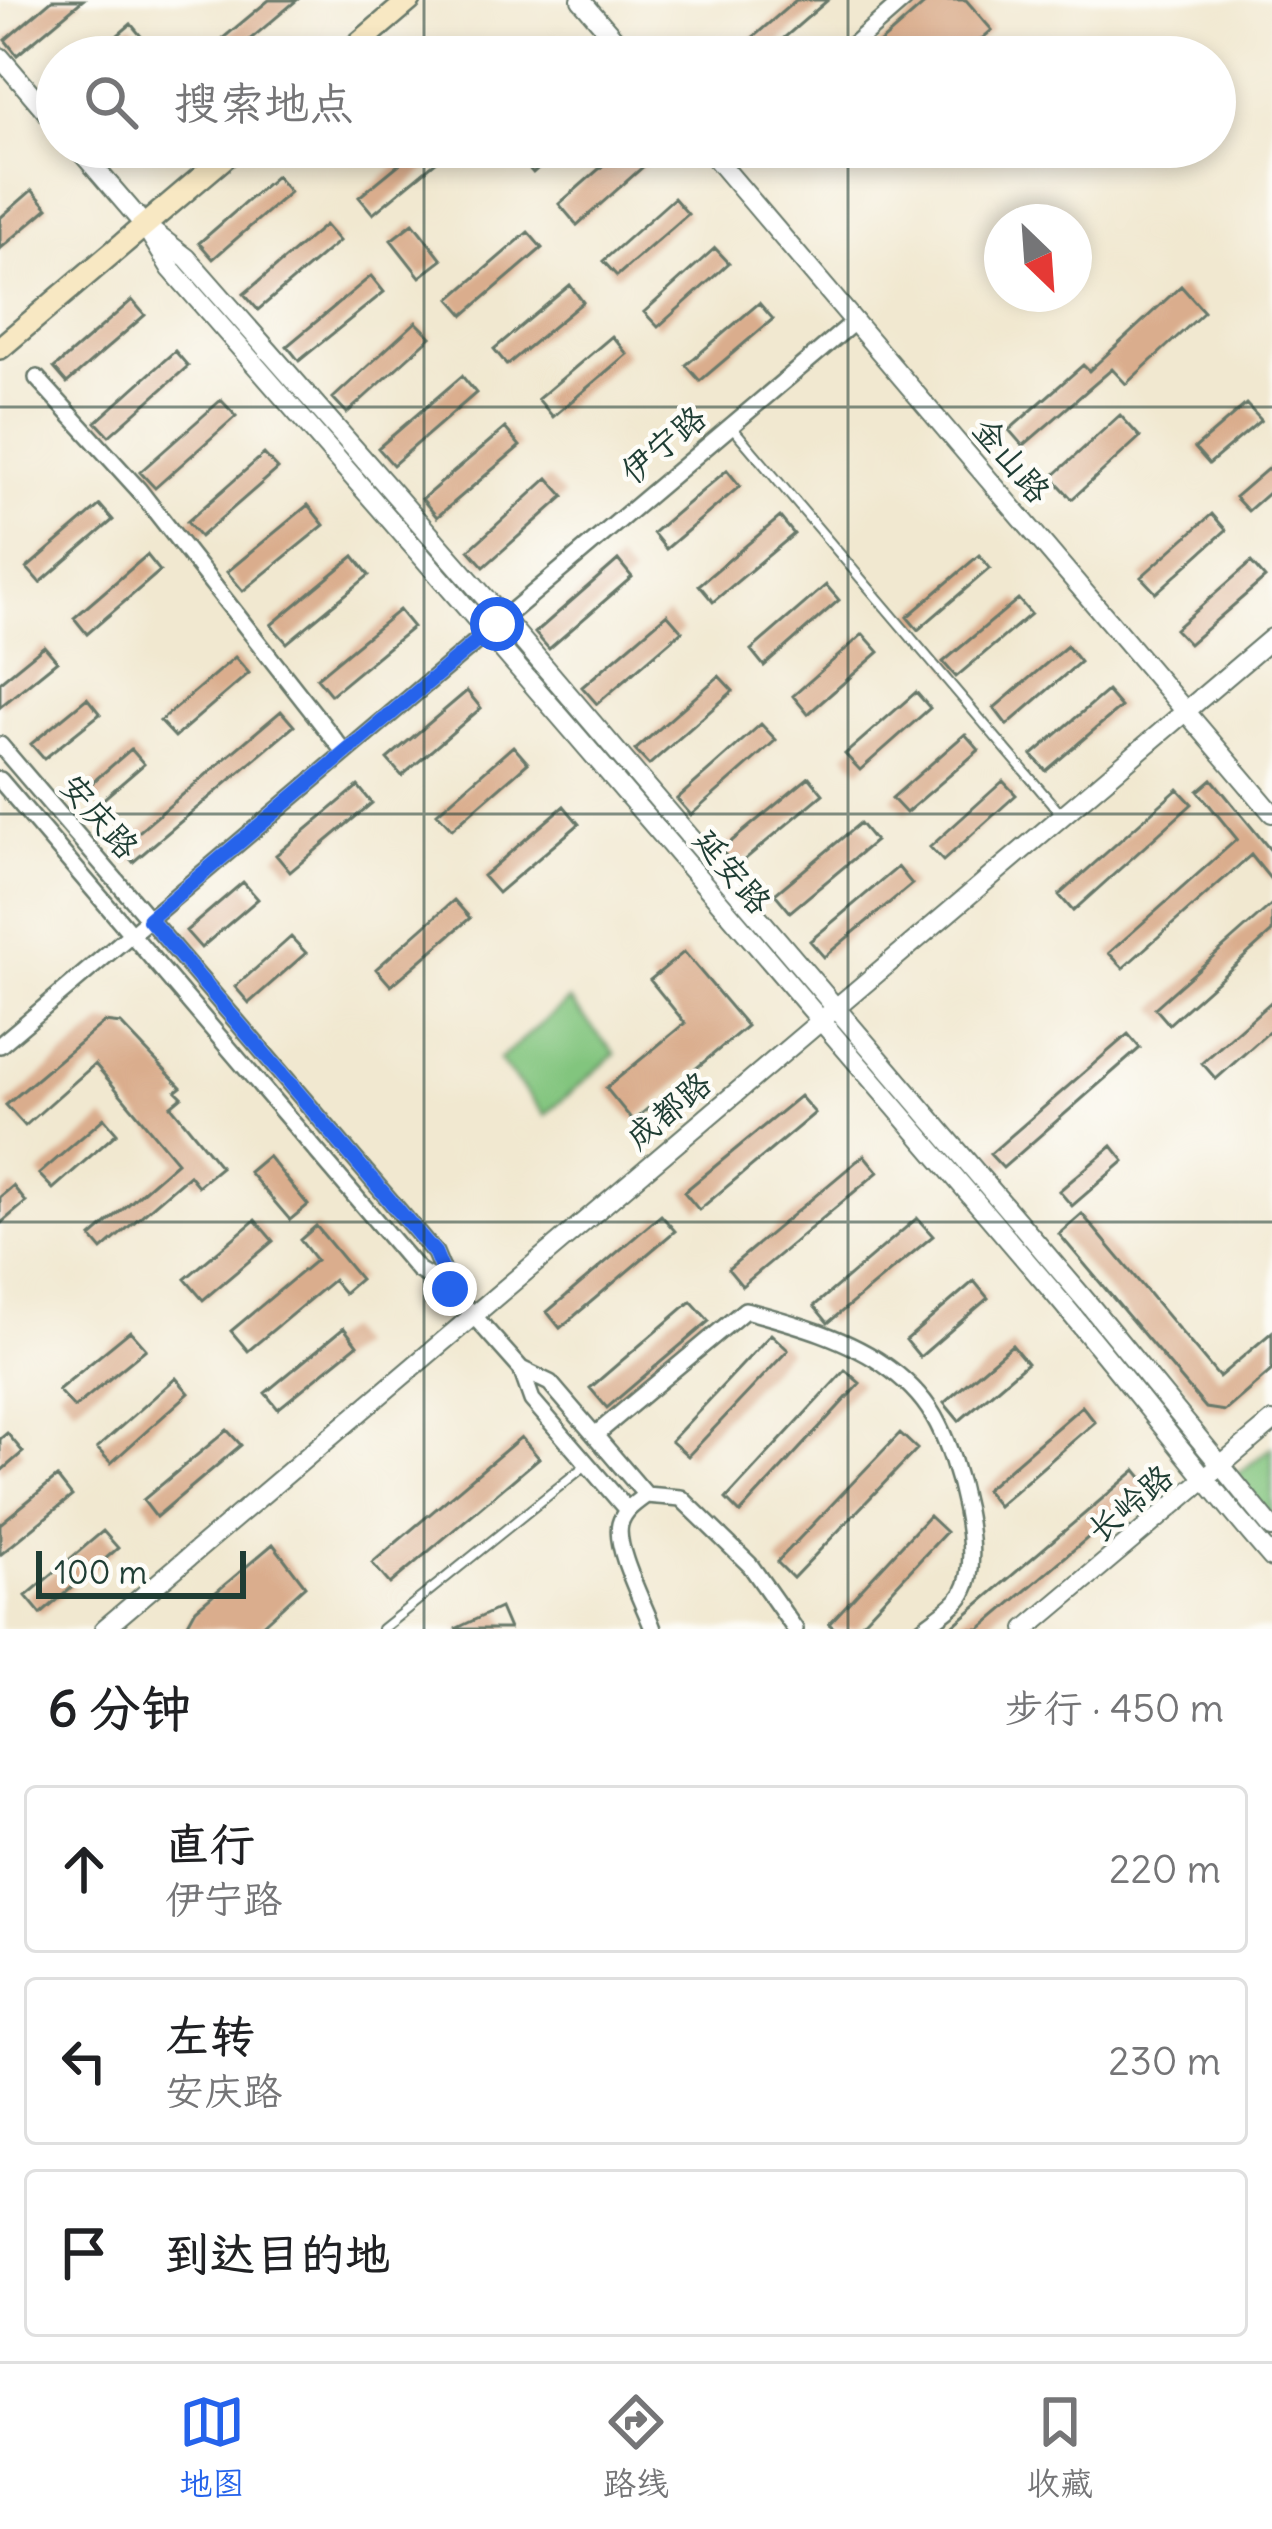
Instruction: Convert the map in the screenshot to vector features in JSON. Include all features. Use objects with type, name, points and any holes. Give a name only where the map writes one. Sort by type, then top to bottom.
[{"type":"main road","points":[[368,36],[410,0]]},
{"type":"main road","points":[[0,348],[213,168]]},
{"type":"street","points":[[581,0],[612,36]]},
{"type":"street","points":[[862,36],[904,0]]},
{"type":"street","points":[[0,57],[36,99]]},
{"type":"street","name":"延安路","points":[[95,168],[145,226],[171,269],[499,622],[828,1013]]},
{"type":"street","name":"金山路","points":[[724,168],[1272,813]]},
{"type":"street","name":"延安路","points":[[145,226],[187,258],[518,635],[1077,1321],[1211,1473],[1272,1558]]},
{"type":"street","name":"伊宁路","points":[[0,1045],[855,321]]},
{"type":"street","points":[[37,378],[138,489],[345,752]]},
{"type":"street","name":"成都路","points":[[104,1629],[1272,638]]},
{"type":"street","name":"安庆路","points":[[0,745],[435,1253],[450,1289]]},
{"type":"street","name":"安庆路","points":[[0,780],[418,1270],[450,1289]]},
{"type":"street","points":[[450,1289],[521,1369],[532,1400],[627,1510]]},
{"type":"street","points":[[595,1435],[745,1310],[848,1346],[887,1366],[917,1392],[938,1423],[955,1466],[967,1522],[972,1564],[962,1595],[922,1629]]},
{"type":"street","points":[[521,1369],[550,1383],[646,1495]]},
{"type":"street","name":"长岭路","points":[[1026,1629],[1272,1422]]},
{"type":"street","name":"延安路","points":[[1211,1473],[1272,1528]]},
{"type":"street","points":[[653,1629],[622,1553],[619,1528],[627,1510],[646,1495],[681,1498],[750,1564],[795,1629]]},
{"type":"lane","points":[[731,426],[1063,816]]},
{"type":"lane","points":[[382,1629],[588,1464]]},
{"type":"green space","points":[[569,1000],[615,1054],[545,1115],[499,1060]]},
{"type":"green space","points":[[1272,1447],[1272,1521],[1234,1477]]},
{"type":"building","points":[[52,0],[83,0],[17,55],[5,40]]},
{"type":"building","points":[[269,0],[297,0],[254,36],[226,36]]},
{"type":"building","points":[[796,0],[828,0],[786,36],[754,36]]},
{"type":"building","points":[[929,0],[966,0],[992,30],[985,36],[888,36]]},
{"type":"building","points":[[131,24],[141,36],[117,36]]},
{"type":"building","points":[[394,168],[429,168],[373,214],[359,197]]},
{"type":"building","points":[[600,168],[641,168],[577,225],[559,204]]},
{"type":"building","points":[[276,176],[290,192],[213,259],[199,243]]},
{"type":"building","points":[[32,190],[48,208],[0,249],[0,218]]},
{"type":"building","points":[[674,198],[688,214],[617,276],[603,261]]},
{"type":"building","points":[[413,223],[442,260],[420,277],[391,240]]},
{"type":"building","points":[[325,225],[339,241],[258,310],[244,294]]},
{"type":"building","points":[[528,232],[542,248],[464,315],[450,299]]},
{"type":"building","points":[[715,248],[729,263],[658,327],[644,312]]},
{"type":"building","points":[[371,276],[384,292],[299,361],[287,346]]},
{"type":"building","points":[[570,285],[583,302],[507,365],[494,349]]},
{"type":"building","points":[[1181,286],[1204,312],[1126,384],[1112,369],[1023,446],[1009,430],[1083,365],[1089,371]]},
{"type":"building","points":[[132,300],[145,315],[67,383],[54,368]]},
{"type":"building","points":[[759,303],[773,319],[700,381],[686,365]]},
{"type":"building","points":[[416,322],[431,337],[347,413],[333,398]]},
{"type":"building","points":[[612,336],[627,354],[553,417],[538,399]]},
{"type":"building","points":[[175,351],[188,366],[109,436],[96,422]]},
{"type":"building","points":[[462,376],[476,393],[393,465],[378,448]]},
{"type":"building","points":[[221,400],[236,416],[155,488],[140,472]]},
{"type":"building","points":[[1246,404],[1261,420],[1209,464],[1195,448]]},
{"type":"building","points":[[1120,415],[1140,437],[1072,499],[1052,477]]},
{"type":"building","points":[[505,428],[520,446],[437,517],[422,499]]},
{"type":"building","points":[[264,454],[278,469],[200,537],[187,522]]},
{"type":"building","points":[[1272,465],[1272,490],[1248,511],[1235,497]]},
{"type":"building","points":[[727,470],[740,486],[666,549],[653,533]]},
{"type":"building","points":[[548,478],[564,496],[484,567],[469,550]]},
{"type":"building","points":[[100,505],[113,520],[40,583],[27,568]]},
{"type":"building","points":[[308,505],[324,525],[243,591],[227,572]]},
{"type":"building","points":[[1212,514],[1226,530],[1156,593],[1141,577]]},
{"type":"building","points":[[780,517],[794,534],[713,602],[699,585]]},
{"type":"building","points":[[147,555],[160,571],[87,634],[74,618]]},
{"type":"building","points":[[979,555],[990,568],[918,630],[907,617]]},
{"type":"building","points":[[354,556],[369,575],[287,643],[271,625]]},
{"type":"building","points":[[618,560],[632,577],[549,649],[535,633]]},
{"type":"building","points":[[1251,562],[1265,578],[1189,644],[1175,629]]},
{"type":"building","points":[[826,585],[839,600],[764,666],[751,650]]},
{"type":"building","points":[[1018,599],[1031,614],[956,677],[943,662]]},
{"type":"building","points":[[399,610],[413,627],[331,695],[317,678]]},
{"type":"building","points":[[667,614],[682,631],[597,704],[582,687]]},
{"type":"building","points":[[863,634],[879,652],[808,714],[793,696]]},
{"type":"building","points":[[44,646],[57,661],[0,707],[0,682]]},
{"type":"building","points":[[1067,646],[1080,662],[1007,725],[994,708]]},
{"type":"building","points":[[235,657],[249,673],[175,737],[160,721]]},
{"type":"building","points":[[719,676],[733,691],[649,765],[635,750]]},
{"type":"building","points":[[467,691],[481,708],[402,776],[387,759]]},
{"type":"building","points":[[1107,691],[1121,707],[1046,771],[1032,755]]},
{"type":"building","points":[[916,692],[930,708],[860,770],[845,754]]},
{"type":"building","points":[[87,698],[100,714],[44,759],[31,744]]},
{"type":"building","points":[[281,711],[294,726],[133,862],[121,847]]},
{"type":"building","points":[[761,724],[776,740],[691,815],[677,799]]},
{"type":"building","points":[[965,734],[979,750],[906,813],[892,798]]},
{"type":"building","points":[[513,746],[528,763],[452,829],[437,813]]},
{"type":"building","points":[[131,749],[144,764],[92,809],[79,794]]},
{"type":"building","points":[[809,777],[823,794],[736,867],[721,850]]},
{"type":"building","points":[[1212,779],[1272,852],[1272,881],[1251,855],[1123,968],[1109,953],[1237,839],[1198,791]]},
{"type":"building","points":[[1003,781],[1016,795],[943,861],[930,847]]},
{"type":"building","points":[[358,786],[372,803],[290,872],[276,855]]},
{"type":"building","points":[[1178,789],[1192,804],[1073,911],[1059,895]]},
{"type":"building","points":[[564,806],[579,824],[498,893],[483,876]]},
{"type":"building","points":[[860,823],[875,841],[790,912],[775,894]]},
{"type":"building","points":[[898,867],[912,884],[824,957],[810,941]]},
{"type":"building","points":[[243,882],[258,899],[201,948],[186,931]]},
{"type":"building","points":[[454,900],[470,918],[391,986],[376,969]]},
{"type":"building","points":[[1272,904],[1272,932],[1169,1024],[1155,1008]]},
{"type":"building","points":[[291,937],[306,953],[249,1003],[235,987]]},
{"type":"building","points":[[684,952],[747,1026],[633,1121],[606,1088],[685,1023],[650,980]]},
{"type":"building","points":[[1272,1001],[1272,1029],[1216,1079],[1202,1063]]},
{"type":"building","points":[[104,1022],[121,1024],[181,1087],[176,1091],[182,1097],[171,1106],[221,1167],[198,1186],[189,1175],[102,1250],[91,1237],[177,1162],[95,1064],[25,1126],[6,1105]]},
{"type":"building","points":[[1128,1034],[1140,1048],[1003,1168],[990,1154]]},
{"type":"building","points":[[800,1096],[815,1113],[699,1210],[684,1192]]},
{"type":"building","points":[[104,1118],[117,1133],[53,1189],[39,1174]]},
{"type":"building","points":[[1112,1146],[1124,1161],[1072,1206],[1059,1191]]},
{"type":"building","points":[[864,1155],[878,1172],[742,1286],[728,1269]]},
{"type":"building","points":[[268,1156],[308,1205],[290,1220],[249,1172]]},
{"type":"building","points":[[13,1186],[26,1202],[0,1224],[0,1197]]},
{"type":"building","points":[[1082,1214],[1219,1377],[1272,1332],[1272,1370],[1225,1411],[1206,1408],[1059,1234]]},
{"type":"building","points":[[661,1215],[675,1231],[560,1328],[547,1312]]},
{"type":"building","points":[[917,1218],[933,1236],[828,1323],[814,1306]]},
{"type":"building","points":[[255,1220],[273,1241],[203,1300],[185,1279]]},
{"type":"building","points":[[316,1226],[360,1279],[344,1293],[333,1280],[248,1351],[231,1331],[316,1260],[300,1240]]},
{"type":"building","points":[[974,1281],[988,1298],[920,1357],[906,1340]]},
{"type":"building","points":[[691,1301],[709,1321],[607,1408],[590,1388]]},
{"type":"building","points":[[344,1328],[357,1345],[278,1409],[265,1393]]},
{"type":"building","points":[[130,1331],[146,1349],[74,1408],[58,1390]]},
{"type":"building","points":[[771,1334],[788,1350],[688,1456],[671,1441]]},
{"type":"building","points":[[1012,1345],[1027,1363],[959,1421],[944,1403]]},
{"type":"building","points":[[845,1370],[860,1383],[740,1513],[726,1499]]},
{"type":"building","points":[[176,1378],[189,1393],[111,1463],[97,1448]]},
{"type":"building","points":[[1082,1406],[1095,1422],[998,1506],[985,1490]]},
{"type":"building","points":[[227,1430],[241,1445],[156,1517],[143,1500]]},
{"type":"building","points":[[7,1433],[23,1452],[0,1472],[0,1439]]},
{"type":"building","points":[[900,1433],[917,1449],[793,1578],[777,1562]]},
{"type":"building","points":[[521,1437],[539,1458],[390,1584],[372,1563]]},
{"type":"building","points":[[1136,1470],[1149,1486],[980,1629],[949,1629]]},
{"type":"building","points":[[57,1477],[72,1496],[0,1555],[0,1524]]},
{"type":"building","points":[[929,1516],[946,1532],[856,1629],[835,1629],[829,1624]]},
{"type":"building","points":[[103,1531],[118,1548],[41,1614],[26,1596]]},
{"type":"building","points":[[273,1544],[305,1586],[258,1629],[185,1629],[196,1609]]},
{"type":"building","points":[[500,1608],[509,1629],[455,1629]]},
{"type":"route","points":[[450,1289],[435,1253],[149,919],[497,624]]}]
